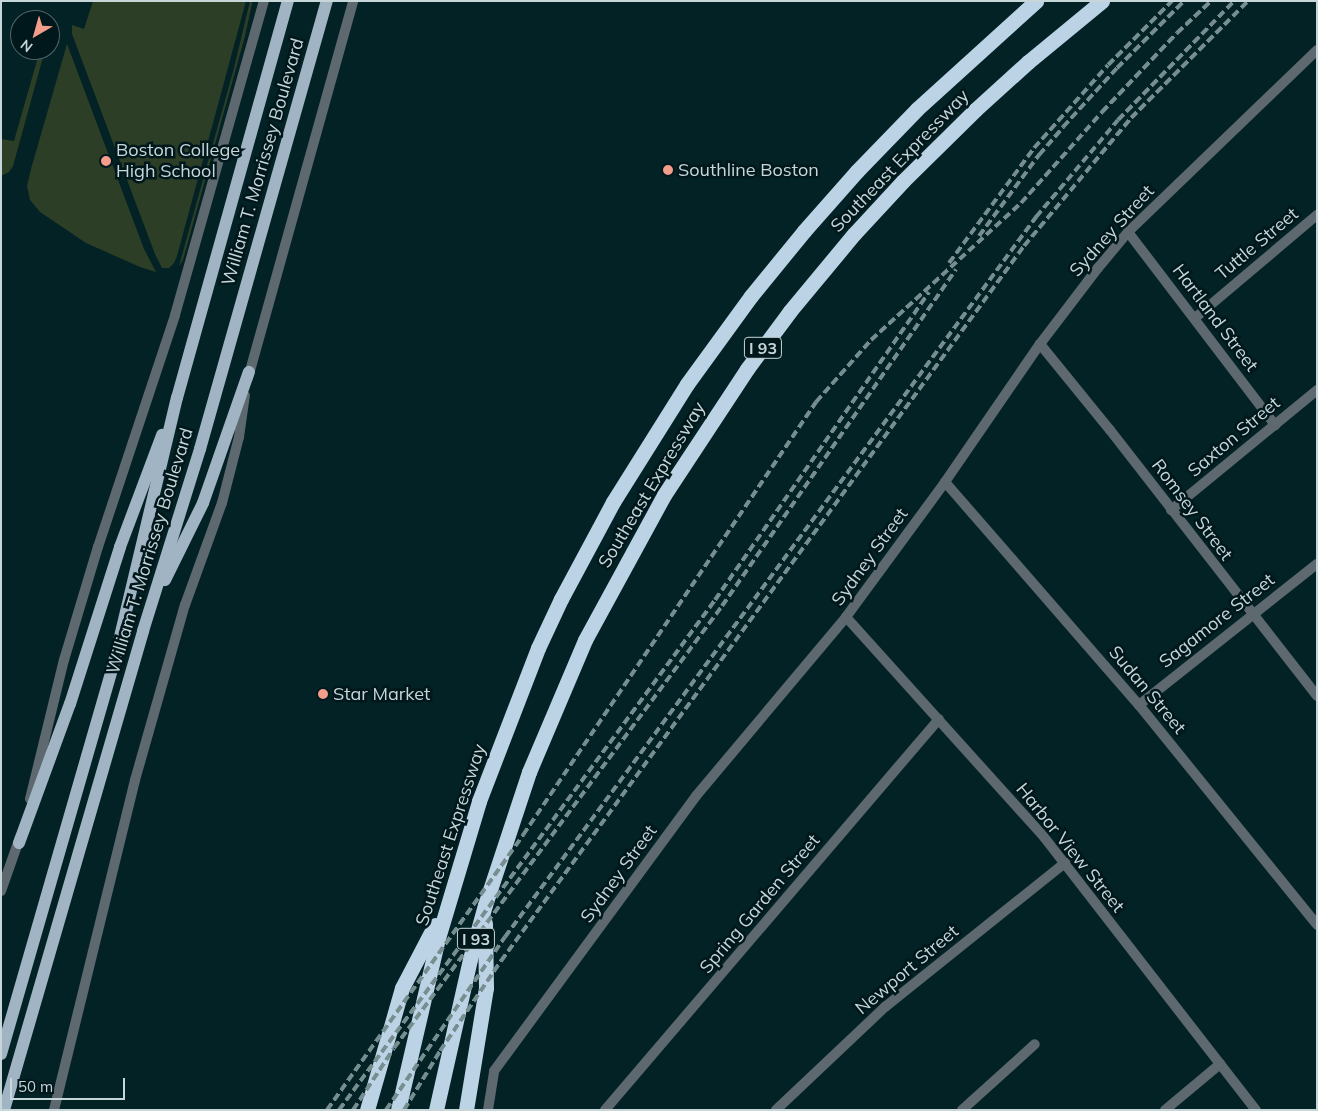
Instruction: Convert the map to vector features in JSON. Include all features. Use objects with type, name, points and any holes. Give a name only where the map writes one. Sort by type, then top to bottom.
[{"type":"highway","name":"Southeast Expressway","points":[[398,1110],[462,851],[497,751],[538,648],[586,550],[642,454],[718,340],[785,252],[857,171],[934,92],[1036,1]]},
{"type":"highway","name":"Southeast Expressway","points":[[436,1110],[470,958],[528,772],[585,640],[639,537],[689,453],[775,331],[837,253],[921,162],[1012,76],[1102,1]]},
{"type":"highway","points":[[367,1110],[402,988],[448,902]]},
{"type":"highway","points":[[466,1110],[486,988],[485,905]]},
{"type":"main road","name":"William T. Morrissey Boulevard","points":[[1,1054],[110,674],[177,398],[288,1]]},
{"type":"main road","name":"William T. Morrissey Boulevard","points":[[4,1110],[143,630],[200,449],[327,1]]},
{"type":"main road","points":[[143,630],[204,503],[249,372]]},
{"type":"main road","points":[[19,843],[73,696],[135,506],[177,398]]},
{"type":"street","points":[[1,891],[19,843],[64,660],[109,512],[175,315],[264,1]]},
{"type":"street","points":[[54,1110],[139,764],[185,605],[218,517],[232,465],[249,372],[353,1]]},
{"type":"street","name":"Sydney Street","points":[[488,1110],[494,1071],[696,796],[846,617],[945,482],[1040,344],[1128,232],[1317,50]]},
{"type":"street","name":"Tuttle Street","points":[[1195,318],[1317,215]]},
{"type":"street","name":"Hartland Street","points":[[1128,232],[1274,424]]},
{"type":"street","name":"Romsey Street","points":[[1040,344],[1317,696]]},
{"type":"street","name":"Saxton Street","points":[[1171,510],[1317,390]]},
{"type":"street","name":"Sudan Street","points":[[945,482],[1139,705],[1317,925]]},
{"type":"street","name":"Sagamore Street","points":[[1139,705],[1317,564]]},
{"type":"street","name":"Harbor View Street","points":[[846,617],[939,719],[1065,863],[1256,1110]]},
{"type":"street","name":"Spring Garden Street","points":[[605,1110],[939,719]]},
{"type":"street","name":"Newport Street","points":[[776,1110],[886,1007],[1065,863]]},
{"type":"street","points":[[962,1110],[1035,1044]]},
{"type":"street","points":[[1165,1110],[1220,1064]]},
{"type":"green space","points":[[93,1],[246,1],[177,256],[169,268],[162,268],[155,254],[72,34],[72,25],[84,29]]},
{"type":"green space","points":[[250,1],[252,1],[252,4],[245,36],[183,260],[179,266],[234,68]]},
{"type":"green space","points":[[67,44],[144,249],[156,272],[140,267],[86,243],[40,212],[30,200],[27,186],[31,169]]},
{"type":"green space","points":[[37,60],[42,60],[13,166],[9,172],[1,176],[1,139],[14,141]]},
{"type":"railway","points":[[949,263],[1034,148],[1108,65],[1172,1]]},
{"type":"railway","points":[[979,236],[1039,155],[1063,127],[1117,68],[1184,1]]},
{"type":"railway","points":[[327,1110],[523,835],[816,402],[871,340],[1021,203],[1102,112],[1177,33],[1211,1]]},
{"type":"railway","points":[[386,1110],[505,937],[1036,217],[1118,120],[1234,1]]},
{"type":"railway","points":[[404,1110],[440,1051],[501,961],[1024,246],[1131,118],[1248,1]]},
{"type":"railway","points":[[353,1110],[394,1048],[722,606],[956,269]]},
{"type":"railway","points":[[339,1110],[715,600],[929,292]]},
{"type":"place","name":"Boston College High School","points":[[106,161]]},
{"type":"place","name":"Southline Boston","points":[[668,170]]},
{"type":"place","name":"Star Market","points":[[323,694]]}]
